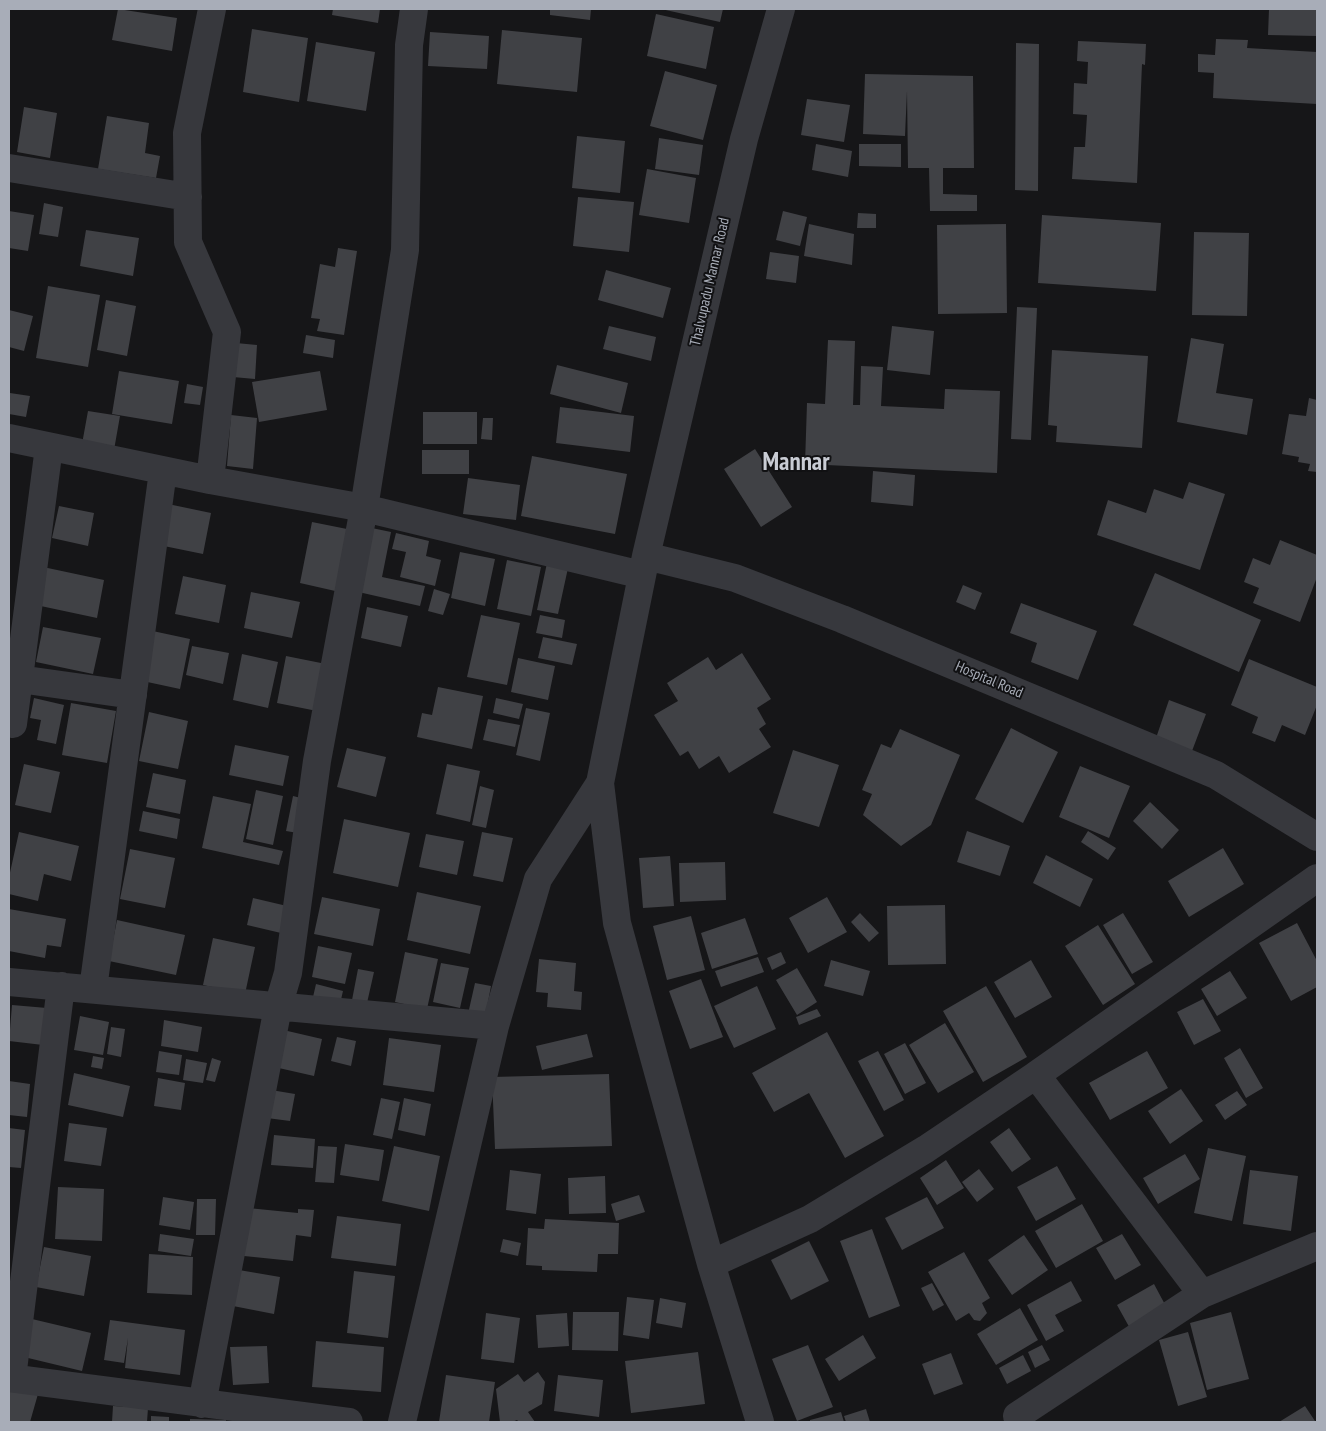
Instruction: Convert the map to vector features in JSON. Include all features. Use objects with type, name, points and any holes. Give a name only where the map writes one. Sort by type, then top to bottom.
[{"type":"street","points":[[210,480],[227,332],[188,242],[187,133],[212,9]]},
{"type":"street","points":[[202,1404],[278,1006],[288,973],[317,761],[364,508],[405,250],[409,45],[414,9]]},
{"type":"street","name":"Thalvupadu Mannar Road","points":[[600,783],[644,566],[744,139],[781,9]]},
{"type":"street","points":[[9,168],[188,197]]},
{"type":"street","name":"Hospital Road","points":[[9,438],[163,471],[364,508],[644,566],[736,578],[842,619],[1216,775],[1317,837]]},
{"type":"street","points":[[13,724],[50,447]]},
{"type":"street","points":[[93,989],[163,471]]},
{"type":"street","points":[[19,679],[133,695]]},
{"type":"street","points":[[402,1422],[496,1026],[538,879],[600,783]]},
{"type":"street","points":[[600,783],[617,922],[711,1264],[760,1422]]},
{"type":"street","points":[[711,1264],[810,1219],[926,1149],[1036,1075],[1317,878]]},
{"type":"street","points":[[9,982],[496,1026]]},
{"type":"street","points":[[61,986],[10,1378],[349,1422]]},
{"type":"street","points":[[1036,1075],[1202,1294]]},
{"type":"street","points":[[1017,1416],[1202,1294],[1317,1246]]},
{"type":"building","points":[[118,9],[177,18],[172,51],[112,40]]},
{"type":"building","points":[[333,9],[380,9],[378,23],[332,15]]},
{"type":"building","points":[[550,9],[591,9],[590,20],[550,15]]},
{"type":"building","points":[[661,9],[723,9],[720,22]]},
{"type":"building","points":[[1269,9],[1317,9],[1317,36],[1268,35]]},
{"type":"building","points":[[656,14],[714,27],[706,69],[647,56]]},
{"type":"building","points":[[252,29],[308,38],[299,102],[243,92]]},
{"type":"building","points":[[502,30],[582,38],[577,92],[497,84]]},
{"type":"building","points":[[430,32],[489,36],[487,69],[428,66]]},
{"type":"building","points":[[1216,39],[1248,40],[1247,48],[1317,52],[1317,104],[1213,98],[1214,73],[1198,72],[1198,54],[1215,55]]},
{"type":"building","points":[[1078,41],[1146,44],[1145,65],[1142,64],[1137,183],[1072,179],[1074,147],[1085,147],[1087,115],[1073,114],[1074,83],[1087,84],[1088,62],[1077,61]]},
{"type":"building","points":[[316,42],[375,52],[366,111],[307,101]]},
{"type":"building","points":[[1016,43],[1039,44],[1038,191],[1015,190]]},
{"type":"building","points":[[665,71],[717,85],[703,140],[650,126]]},
{"type":"building","points":[[865,74],[973,76],[974,168],[943,168],[943,194],[977,195],[977,211],[930,211],[929,168],[908,168],[907,91],[905,136],[863,134]]},
{"type":"building","points":[[807,99],[850,105],[844,142],[801,135]]},
{"type":"building","points":[[24,107],[57,113],[50,158],[17,152]]},
{"type":"building","points":[[107,116],[149,123],[145,153],[160,156],[156,178],[98,169]]},
{"type":"building","points":[[577,136],[625,141],[620,193],[572,188]]},
{"type":"building","points":[[659,138],[703,145],[699,175],[655,169]]},
{"type":"building","points":[[816,144],[852,151],[848,177],[812,170]]},
{"type":"building","points":[[859,144],[901,144],[901,167],[859,166]]},
{"type":"building","points":[[647,169],[696,178],[689,223],[639,215]]},
{"type":"building","points":[[578,197],[634,202],[629,252],[573,246]]},
{"type":"building","points":[[44,203],[63,207],[58,237],[39,234]]},
{"type":"building","points":[[9,211],[34,215],[28,251],[9,248]]},
{"type":"building","points":[[783,211],[807,217],[800,246],[776,240]]},
{"type":"building","points":[[858,213],[876,214],[876,228],[857,228]]},
{"type":"building","points":[[1042,215],[1161,223],[1156,291],[1038,283]]},
{"type":"building","points":[[809,224],[854,234],[852,265],[804,256]]},
{"type":"building","points":[[1006,224],[1007,313],[938,314],[937,225]]},
{"type":"building","points":[[86,230],[139,238],[133,276],[80,266]]},
{"type":"building","points":[[1194,232],[1249,233],[1247,316],[1192,315]]},
{"type":"building","points":[[338,248],[357,251],[344,335],[317,331],[320,319],[311,318],[320,264],[335,267]]},
{"type":"building","points":[[770,252],[799,256],[796,283],[766,279]]},
{"type":"building","points":[[606,270],[671,288],[663,318],[598,300]]},
{"type":"building","points":[[48,286],[100,295],[88,367],[36,358]]},
{"type":"building","points":[[106,300],[136,306],[127,356],[97,350]]},
{"type":"building","points":[[1017,307],[1037,308],[1031,440],[1011,439]]},
{"type":"building","points":[[9,310],[33,316],[24,351],[9,347]]},
{"type":"building","points":[[609,326],[656,337],[651,361],[603,349]]},
{"type":"building","points":[[892,326],[934,331],[930,375],[887,370]]},
{"type":"building","points":[[306,335],[335,340],[333,358],[303,353]]},
{"type":"building","points":[[1191,338],[1224,344],[1216,393],[1253,399],[1247,435],[1177,422]]},
{"type":"building","points":[[828,340],[855,341],[853,405],[860,405],[861,366],[883,367],[881,406],[944,409],[945,389],[1000,391],[997,473],[805,464],[807,403],[825,404]]},
{"type":"building","points":[[236,343],[257,345],[255,379],[233,377]]},
{"type":"building","points":[[1052,350],[1148,356],[1142,448],[1056,442],[1057,426],[1048,425]]},
{"type":"building","points":[[557,365],[628,383],[621,413],[550,394]]},
{"type":"building","points":[[119,371],[179,381],[172,424],[112,414]]},
{"type":"building","points":[[320,371],[327,410],[259,422],[252,382]]},
{"type":"building","points":[[187,384],[203,387],[200,405],[184,403]]},
{"type":"building","points":[[10,393],[30,396],[26,417],[9,414]]},
{"type":"building","points":[[1309,398],[1317,400],[1317,472],[1308,471],[1310,464],[1298,462],[1299,457],[1282,454],[1289,414],[1306,416]]},
{"type":"building","points":[[560,407],[634,416],[630,452],[556,443]]},
{"type":"building","points":[[88,411],[120,416],[114,450],[82,444]]},
{"type":"building","points":[[423,412],[477,412],[477,444],[423,444]]},
{"type":"building","points":[[231,415],[257,418],[253,469],[227,466]]},
{"type":"building","points":[[483,418],[493,418],[492,440],[481,439]]},
{"type":"building","points":[[755,449],[792,507],[761,527],[724,469]]},
{"type":"building","points":[[422,450],[469,450],[469,474],[422,474]]},
{"type":"building","points":[[532,456],[627,474],[615,534],[521,516]]},
{"type":"building","points":[[873,471],[915,475],[913,506],[871,502]]},
{"type":"building","points":[[468,478],[520,485],[516,520],[463,514]]},
{"type":"building","points":[[1189,482],[1225,494],[1200,570],[1097,535],[1108,500],[1146,513],[1154,489],[1183,499]]},
{"type":"building","points":[[168,504],[211,513],[203,554],[159,545]]},
{"type":"building","points":[[59,506],[94,513],[88,546],[52,538]]},
{"type":"building","points":[[312,522],[357,531],[344,593],[300,583]]},
{"type":"building","points":[[367,527],[391,532],[382,577],[425,586],[420,606],[354,591]]},
{"type":"building","points":[[396,533],[429,541],[426,556],[441,560],[435,586],[400,577],[406,552],[392,549]]},
{"type":"building","points":[[1280,540],[1317,555],[1317,577],[1300,622],[1253,603],[1259,588],[1244,582],[1253,558],[1270,565]]},
{"type":"building","points":[[460,552],[495,559],[485,606],[451,598]]},
{"type":"building","points":[[507,560],[541,567],[531,616],[497,609]]},
{"type":"building","points":[[547,563],[568,568],[558,614],[537,610]]},
{"type":"building","points":[[43,567],[104,580],[97,618],[36,605]]},
{"type":"building","points":[[1155,573],[1261,620],[1239,672],[1133,625]]},
{"type":"building","points":[[183,576],[226,585],[219,623],[175,614]]},
{"type":"building","points":[[963,585],[982,593],[975,610],[956,602]]},
{"type":"building","points":[[434,589],[450,594],[443,615],[428,611]]},
{"type":"building","points":[[251,592],[300,602],[292,638],[244,628]]},
{"type":"building","points":[[1021,603],[1097,631],[1078,680],[1031,662],[1037,643],[1010,633]]},
{"type":"building","points":[[367,607],[408,616],[401,647],[361,638]]},
{"type":"building","points":[[481,615],[520,623],[507,685],[467,677]]},
{"type":"building","points":[[540,615],[565,620],[562,638],[536,633]]},
{"type":"building","points":[[43,627],[101,638],[93,674],[36,662]]},
{"type":"building","points":[[148,630],[190,639],[180,689],[138,680]]},
{"type":"building","points":[[543,637],[577,644],[572,665],[538,658]]},
{"type":"building","points":[[192,646],[229,653],[223,684],[186,675]]},
{"type":"building","points":[[742,653],[771,699],[757,708],[766,724],[759,729],[771,747],[729,773],[719,756],[699,769],[688,751],[680,756],[654,715],[678,701],[667,683],[708,657],[716,670]]},
{"type":"building","points":[[242,654],[278,662],[268,708],[233,700]]},
{"type":"building","points":[[286,656],[326,664],[317,711],[277,703]]},
{"type":"building","points":[[518,658],[555,666],[548,700],[511,692]]},
{"type":"building","points":[[1249,659],[1317,687],[1317,705],[1305,735],[1282,725],[1275,742],[1252,733],[1258,717],[1231,705]]},
{"type":"building","points":[[438,687],[483,696],[472,749],[417,737],[422,713],[432,715]]},
{"type":"building","points":[[34,698],[64,705],[56,744],[37,740],[41,720],[30,718]]},
{"type":"building","points":[[496,698],[523,704],[519,719],[493,713]]},
{"type":"building","points":[[1169,700],[1206,714],[1192,751],[1156,738]]},
{"type":"building","points":[[71,703],[116,711],[107,763],[62,755]]},
{"type":"building","points":[[526,708],[550,713],[540,761],[516,755]]},
{"type":"building","points":[[149,712],[188,721],[178,769],[139,761]]},
{"type":"building","points":[[488,719],[520,725],[515,747],[483,740]]},
{"type":"building","points":[[1011,728],[1058,752],[1023,823],[975,799]]},
{"type":"building","points":[[900,729],[960,755],[931,825],[901,846],[863,815],[872,794],[862,790],[881,744],[891,748]]},
{"type":"building","points":[[235,745],[289,756],[283,786],[229,775]]},
{"type":"building","points":[[347,748],[386,757],[376,797],[337,787]]},
{"type":"building","points":[[793,750],[839,765],[819,827],[773,813]]},
{"type":"building","points":[[24,764],[60,772],[51,813],[15,805]]},
{"type":"building","points":[[447,764],[480,771],[470,822],[436,814]]},
{"type":"building","points":[[1080,766],[1130,786],[1109,838],[1059,817]]},
{"type":"building","points":[[153,773],[186,780],[180,814],[146,807]]},
{"type":"building","points":[[480,786],[494,790],[486,828],[472,825]]},
{"type":"building","points":[[256,790],[283,796],[273,845],[246,839]]},
{"type":"building","points":[[213,796],[251,804],[243,842],[283,851],[279,865],[202,848]]},
{"type":"building","points":[[293,796],[305,799],[298,833],[286,831]]},
{"type":"building","points":[[1150,802],[1179,830],[1162,849],[1133,821]]},
{"type":"building","points":[[143,811],[180,819],[177,839],[139,831]]},
{"type":"building","points":[[344,819],[410,833],[398,887],[333,873]]},
{"type":"building","points":[[967,831],[1010,846],[1000,876],[957,862]]},
{"type":"building","points":[[1088,831],[1116,848],[1108,860],[1081,842]]},
{"type":"building","points":[[19,832],[79,846],[71,881],[44,874],[38,901],[9,894],[9,877]]},
{"type":"building","points":[[482,832],[513,838],[503,882],[473,876]]},
{"type":"building","points":[[426,834],[464,841],[457,875],[419,867]]},
{"type":"building","points":[[1223,848],[1244,884],[1189,917],[1168,881]]},
{"type":"building","points":[[130,849],[175,858],[165,908],[120,899]]},
{"type":"building","points":[[1046,855],[1093,879],[1080,907],[1033,883]]},
{"type":"building","points":[[670,856],[674,906],[643,908],[639,858]]},
{"type":"building","points":[[725,862],[726,900],[680,902],[679,863]]},
{"type":"building","points":[[417,892],[481,906],[470,954],[407,940]]},
{"type":"building","points":[[322,897],[380,909],[373,946],[314,934]]},
{"type":"building","points":[[827,897],[847,932],[808,953],[789,918]]},
{"type":"building","points":[[253,898],[287,906],[281,933],[247,925]]},
{"type":"building","points":[[945,905],[946,964],[888,965],[887,906]]},
{"type":"building","points":[[9,909],[66,919],[61,947],[47,945],[45,958],[9,951]]},
{"type":"building","points":[[860,913],[879,933],[869,942],[851,922]]},
{"type":"building","points":[[1123,913],[1153,962],[1132,974],[1103,925]]},
{"type":"building","points":[[691,916],[705,970],[667,980],[653,926]]},
{"type":"building","points":[[745,918],[758,954],[712,969],[701,933]]},
{"type":"building","points":[[117,920],[185,935],[176,975],[109,961]]},
{"type":"building","points":[[1297,923],[1317,961],[1317,987],[1291,1001],[1259,943]]},
{"type":"building","points":[[1098,925],[1135,984],[1103,1005],[1065,946]]},
{"type":"building","points":[[213,938],[255,947],[245,994],[203,985]]},
{"type":"building","points":[[318,946],[352,953],[345,984],[312,977]]},
{"type":"building","points":[[405,952],[438,959],[427,1009],[395,1002]]},
{"type":"building","points":[[781,952],[786,963],[772,970],[767,958]]},
{"type":"building","points":[[758,957],[764,972],[721,987],[715,971]]},
{"type":"building","points":[[539,959],[576,963],[574,991],[582,992],[581,1010],[547,1007],[548,993],[536,992]]},
{"type":"building","points":[[831,960],[870,971],[863,996],[824,986]]},
{"type":"building","points":[[1031,960],[1052,997],[1015,1018],[994,982]]},
{"type":"building","points":[[441,963],[469,968],[460,1008],[433,1002]]},
{"type":"building","points":[[797,968],[817,1002],[797,1015],[776,980]]},
{"type":"building","points":[[358,969],[374,972],[367,1003],[352,1000]]},
{"type":"building","points":[[1230,971],[1247,998],[1217,1016],[1201,989]]},
{"type":"building","points":[[701,979],[723,1037],[690,1049],[669,991]]},
{"type":"building","points":[[475,983],[491,986],[485,1018],[468,1014]]},
{"type":"building","points":[[316,984],[343,991],[340,1004],[313,997]]},
{"type":"building","points":[[757,986],[776,1029],[734,1048],[714,1006]]},
{"type":"building","points":[[986,986],[1027,1057],[983,1082],[943,1011]]},
{"type":"building","points":[[1203,999],[1221,1031],[1194,1045],[1177,1012]]},
{"type":"building","points":[[12,1005],[47,1008],[43,1045],[9,1041]]},
{"type":"building","points":[[817,1009],[821,1016],[799,1025],[796,1017]]},
{"type":"building","points":[[80,1016],[109,1022],[103,1055],[74,1050]]},
{"type":"building","points":[[164,1020],[202,1027],[198,1052],[161,1046]]},
{"type":"building","points":[[945,1023],[974,1072],[938,1093],[909,1045]]},
{"type":"building","points":[[111,1027],[125,1029],[121,1057],[107,1054]]},
{"type":"building","points":[[279,1029],[322,1039],[314,1076],[270,1066]]},
{"type":"building","points":[[827,1032],[884,1136],[845,1158],[809,1093],[774,1112],[752,1073]]},
{"type":"building","points":[[587,1034],[593,1057],[542,1070],[536,1046]]},
{"type":"building","points":[[337,1037],[356,1041],[351,1066],[331,1061]]},
{"type":"building","points":[[389,1038],[441,1045],[434,1092],[383,1085]]},
{"type":"building","points":[[905,1043],[926,1083],[905,1094],[884,1054]]},
{"type":"building","points":[[1240,1048],[1263,1088],[1246,1098],[1224,1058]]},
{"type":"building","points":[[159,1051],[182,1055],[179,1075],[156,1072]]},
{"type":"building","points":[[878,1051],[904,1100],[884,1111],[858,1061]]},
{"type":"building","points":[[1147,1051],[1168,1088],[1110,1120],[1089,1083]]},
{"type":"building","points":[[93,1056],[104,1058],[102,1069],[91,1067]]},
{"type":"building","points":[[212,1058],[221,1061],[215,1082],[206,1080]]},
{"type":"building","points":[[186,1059],[207,1063],[203,1083],[183,1080]]},
{"type":"building","points":[[74,1073],[130,1086],[123,1117],[68,1105]]},
{"type":"building","points":[[609,1074],[612,1146],[495,1149],[492,1077]]},
{"type":"building","points":[[158,1078],[185,1083],[181,1110],[154,1106]]},
{"type":"building","points":[[9,1081],[30,1084],[27,1117],[9,1115]]},
{"type":"building","points":[[1181,1089],[1203,1121],[1170,1144],[1148,1111]]},
{"type":"building","points":[[271,1090],[295,1094],[290,1121],[267,1118]]},
{"type":"building","points":[[1237,1091],[1247,1105],[1225,1120],[1215,1105]]},
{"type":"building","points":[[381,1098],[400,1102],[392,1139],[373,1135]]},
{"type":"building","points":[[404,1098],[431,1104],[425,1136],[398,1130]]},
{"type":"building","points":[[69,1123],[107,1128],[101,1166],[64,1161]]},
{"type":"building","points":[[9,1128],[25,1130],[21,1168],[9,1167]]},
{"type":"building","points":[[1009,1128],[1031,1159],[1012,1172],[990,1142]]},
{"type":"building","points":[[274,1135],[315,1139],[313,1168],[271,1165]]},
{"type":"building","points":[[345,1144],[384,1150],[379,1181],[340,1175]]},
{"type":"building","points":[[318,1146],[337,1147],[334,1183],[315,1182]]},
{"type":"building","points":[[394,1146],[440,1156],[429,1211],[382,1201]]},
{"type":"building","points":[[1208,1148],[1246,1156],[1232,1221],[1194,1213]]},
{"type":"building","points":[[1185,1154],[1200,1179],[1158,1204],[1143,1178]]},
{"type":"building","points":[[946,1160],[964,1188],[937,1205],[920,1178]]},
{"type":"building","points":[[1057,1166],[1076,1199],[1036,1221],[1017,1187]]},
{"type":"building","points":[[979,1169],[994,1189],[977,1202],[962,1182]]},
{"type":"building","points":[[510,1170],[541,1174],[536,1214],[506,1210]]},
{"type":"building","points":[[1250,1170],[1298,1176],[1291,1231],[1243,1224]]},
{"type":"building","points":[[605,1176],[606,1213],[569,1214],[568,1178]]},
{"type":"building","points":[[58,1187],[104,1189],[102,1241],[55,1239]]},
{"type":"building","points":[[639,1195],[645,1212],[616,1221],[611,1204]]},
{"type":"building","points":[[163,1197],[194,1202],[190,1230],[159,1225]]},
{"type":"building","points":[[927,1197],[944,1228],[902,1250],[885,1218]]},
{"type":"building","points":[[197,1199],[216,1199],[215,1235],[196,1235]]},
{"type":"building","points":[[1082,1204],[1103,1241],[1056,1268],[1035,1231]]},
{"type":"building","points":[[248,1208],[298,1213],[298,1209],[314,1210],[311,1237],[296,1235],[293,1261],[244,1256]]},
{"type":"building","points":[[337,1216],[401,1224],[396,1266],[331,1258]]},
{"type":"building","points":[[545,1219],[619,1223],[618,1254],[598,1254],[597,1272],[542,1270],[542,1266],[526,1265],[528,1228],[544,1229]]},
{"type":"building","points":[[872,1229],[900,1306],[869,1318],[840,1241]]},
{"type":"building","points":[[160,1234],[194,1239],[191,1256],[158,1251]]},
{"type":"building","points":[[1122,1234],[1141,1265],[1115,1280],[1096,1248]]},
{"type":"building","points":[[1024,1235],[1048,1270],[1012,1295],[988,1260]]},
{"type":"building","points":[[503,1239],[521,1243],[518,1256],[500,1252]]},
{"type":"building","points":[[809,1241],[829,1281],[791,1300],[771,1260]]},
{"type":"building","points":[[44,1247],[91,1256],[84,1296],[36,1287]]},
{"type":"building","points":[[964,1252],[990,1298],[982,1303],[987,1313],[980,1321],[974,1320],[969,1313],[956,1321],[928,1272]]},
{"type":"building","points":[[149,1254],[193,1257],[192,1295],[147,1293]]},
{"type":"building","points":[[239,1270],[280,1277],[274,1314],[233,1306]]},
{"type":"building","points":[[354,1271],[395,1276],[388,1338],[347,1333]]},
{"type":"building","points":[[1071,1281],[1082,1301],[1055,1315],[1064,1331],[1046,1341],[1027,1305]]},
{"type":"building","points":[[932,1283],[944,1305],[933,1311],[921,1288]]},
{"type":"building","points":[[1154,1284],[1169,1312],[1132,1332],[1117,1305]]},
{"type":"building","points":[[627,1297],[654,1300],[649,1339],[623,1335]]},
{"type":"building","points":[[660,1298],[686,1303],[682,1328],[656,1323]]},
{"type":"building","points":[[1020,1308],[1038,1340],[996,1365],[977,1334]]},
{"type":"building","points":[[573,1312],[619,1312],[618,1351],[572,1350]]},
{"type":"building","points":[[1231,1312],[1249,1379],[1207,1390],[1190,1323]]},
{"type":"building","points":[[486,1313],[520,1318],[514,1363],[481,1359]]},
{"type":"building","points":[[567,1313],[569,1346],[538,1348],[536,1315]]},
{"type":"building","points":[[32,1319],[91,1333],[82,1371],[24,1357]]},
{"type":"building","points":[[110,1320],[185,1330],[180,1375],[125,1368],[128,1338],[124,1363],[104,1360]]},
{"type":"building","points":[[1188,1332],[1207,1397],[1178,1406],[1159,1340]]},
{"type":"building","points":[[863,1335],[876,1358],[839,1381],[825,1359]]},
{"type":"building","points":[[316,1341],[384,1347],[381,1392],[312,1387]]},
{"type":"building","points":[[808,1345],[833,1407],[797,1421],[772,1359]]},
{"type":"building","points":[[1042,1345],[1050,1360],[1035,1368],[1028,1352]]},
{"type":"building","points":[[267,1346],[269,1383],[233,1385],[230,1347]]},
{"type":"building","points":[[698,1352],[705,1404],[631,1413],[625,1361]]},
{"type":"building","points":[[951,1353],[963,1384],[934,1395],[922,1364]]},
{"type":"building","points":[[1023,1355],[1031,1371],[1007,1384],[999,1368]]},
{"type":"building","points":[[538,1372],[545,1382],[542,1404],[528,1412],[535,1422],[519,1422],[517,1420],[500,1422],[496,1389],[518,1374],[524,1382]]},
{"type":"building","points":[[446,1375],[495,1382],[489,1422],[439,1422]]},
{"type":"building","points":[[558,1375],[603,1380],[599,1417],[554,1411]]},
{"type":"building","points":[[9,1390],[38,1394],[30,1422],[9,1422]]},
{"type":"building","points":[[113,1406],[148,1408],[147,1422],[112,1422]]},
{"type":"building","points":[[1305,1406],[1314,1422],[1279,1422]]},
{"type":"building","points":[[866,1409],[870,1422],[846,1422],[844,1416]]},
{"type":"building","points":[[841,1412],[844,1422],[810,1422],[810,1420]]},
{"type":"building","points":[[151,1416],[169,1417],[169,1422],[151,1422]]},
{"type":"building","points":[[190,1419],[226,1420],[226,1422],[190,1422]]},
{"type":"district","name":"Mannar","points":[[796,463]]}]
